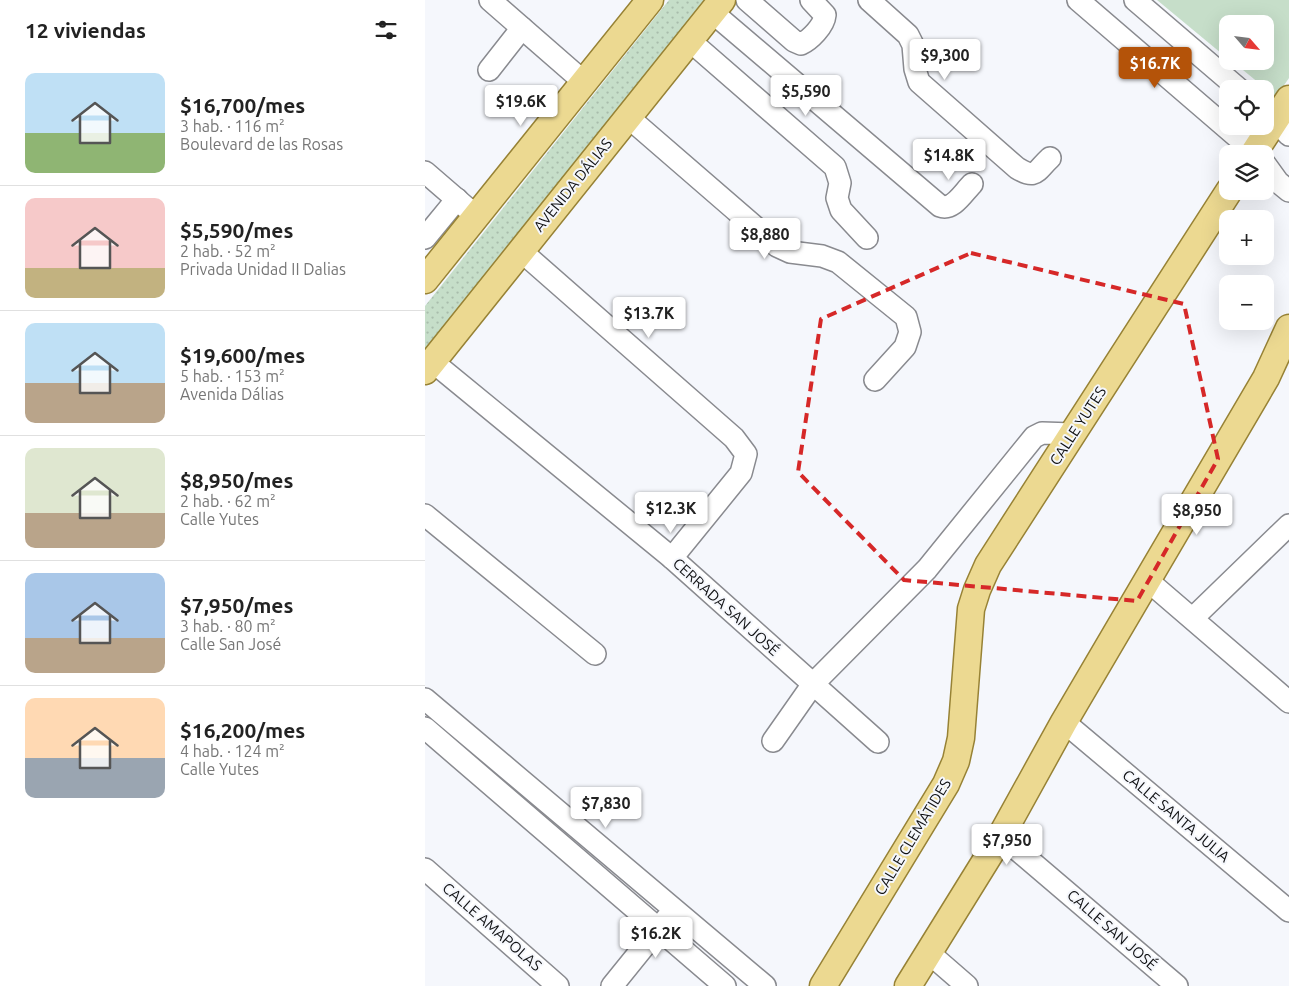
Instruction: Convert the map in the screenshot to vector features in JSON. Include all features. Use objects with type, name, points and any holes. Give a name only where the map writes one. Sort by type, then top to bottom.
[{"type":"main road","points":[[425,280],[650,0]]},
{"type":"main road","name":"AVENIDA DÁLIAS","points":[[429,366],[717,6]]},
{"type":"main road","points":[[1264,145],[1280,116]]},
{"type":"main road","name":"CALLE YUTES","points":[[967,675],[971,609],[988,566],[1223,200]]},
{"type":"main road","points":[[908,986],[1001,836],[1064,722],[1266,378],[1289,328]]},
{"type":"main road","name":"CALLE CLEMÁTIDES","points":[[823,986],[946,784],[956,761],[961,738],[967,675]]},
{"type":"street","points":[[490,0],[584,82]]},
{"type":"street","points":[[747,0],[794,41],[801,44],[807,42],[825,21],[825,15],[811,0]]},
{"type":"street","points":[[869,0],[908,35],[913,45],[915,69],[919,82],[1017,168],[1027,175],[1034,174],[1050,158]]},
{"type":"street","points":[[1078,0],[1245,145]]},
{"type":"street","points":[[1135,0],[1228,80]]},
{"type":"street","points":[[717,6],[940,206],[945,208],[951,206],[972,184]]},
{"type":"street","points":[[489,70],[522,28]]},
{"type":"street","points":[[689,40],[835,167],[840,183],[837,198],[841,210],[867,238]]},
{"type":"street","points":[[628,117],[777,246],[790,252],[822,256],[838,262],[906,317],[910,332],[905,347],[875,380]]},
{"type":"street","points":[[425,172],[476,216]]},
{"type":"street","points":[[1274,177],[1289,191]]},
{"type":"street","points":[[425,238],[457,199]]},
{"type":"street","points":[[521,251],[734,438],[746,454],[741,473],[672,558]]},
{"type":"street","name":"CERRADA SAN JOSÉ","points":[[429,366],[672,558],[878,742]]},
{"type":"street","points":[[773,741],[813,684],[927,569],[1034,437],[1042,433],[1073,434]]},
{"type":"street","points":[[425,515],[595,654]]},
{"type":"street","points":[[1193,618],[1289,525]]},
{"type":"street","points":[[1147,580],[1289,702]]},
{"type":"street","points":[[425,699],[765,986]]},
{"type":"street","name":"CALLE SANTA JULIA","points":[[1064,722],[1289,911]]},
{"type":"street","points":[[425,728],[725,986]]},
{"type":"street","name":"CALLE SAN JOSÉ","points":[[1001,836],[1177,986]]},
{"type":"street","name":"CALLE AMAPOLAS","points":[[425,869],[558,986]]},
{"type":"street","points":[[612,986],[674,910]]},
{"type":"street","points":[[929,953],[967,986]]},
{"type":"highlighted area","points":[[971,253],[1184,304],[1218,459],[1137,601],[904,580],[798,472],[821,319]]},
{"type":"green space","points":[[669,0],[711,0],[425,356],[425,306]]},
{"type":"green space","points":[[1157,0],[1289,0],[1289,78],[1276,97],[1274,95],[1274,80],[1255,80],[1243,70],[1274,70],[1274,15],[1219,15],[1219,51]]}]
